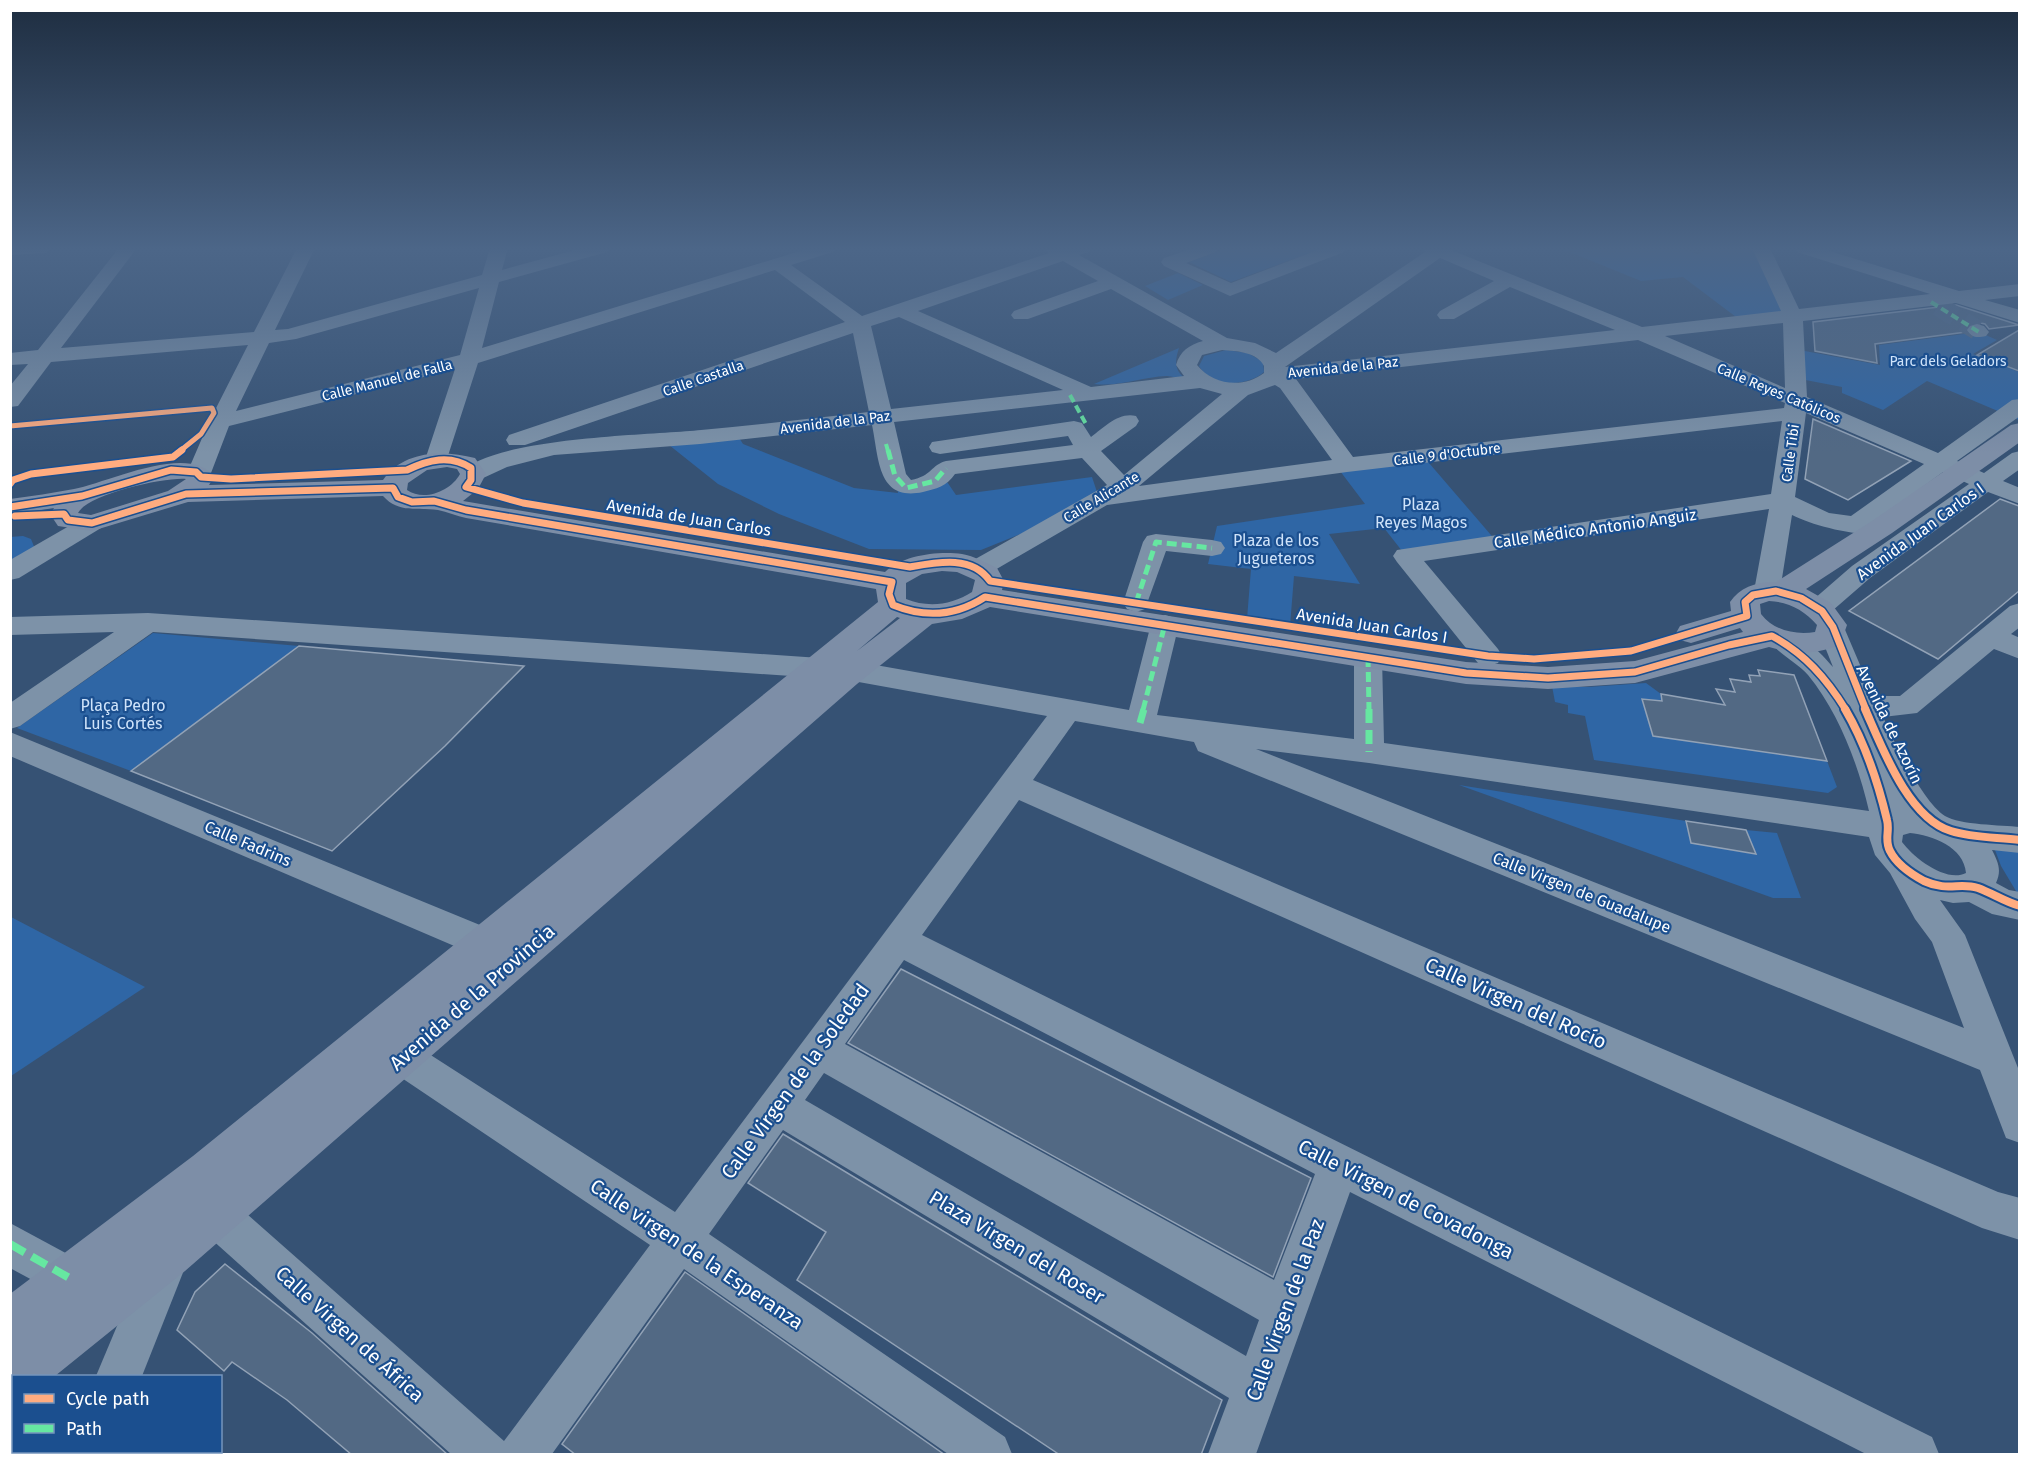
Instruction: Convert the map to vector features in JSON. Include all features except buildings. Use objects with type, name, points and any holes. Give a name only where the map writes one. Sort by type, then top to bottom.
[{"type":"main road","name":"Avenida Juan Carlos I","points":[[984,582],[1488,656],[1533,659],[1631,651],[1747,616],[1745,602],[1749,597],[1774,592],[1855,534],[1882,527],[1951,467],[2019,430]]},
{"type":"main road","points":[[10,516],[73,505],[171,470],[195,481]]},
{"type":"main road","points":[[73,505],[68,520],[92,523],[195,481],[400,479],[458,470],[458,493],[434,501],[404,500],[398,497],[400,479]]},
{"type":"main road","name":"Avenida de Juan Carlos","points":[[458,470],[523,503],[905,592]]},
{"type":"main road","name":"Avenida de Juan Carlos","points":[[434,501],[466,510],[905,592]]},
{"type":"main road","points":[[10,507],[73,505]]},
{"type":"main road","name":"Avenida Juan Carlos I","points":[[984,582],[1165,624],[1466,673],[1548,678],[1635,672],[1730,645],[1778,639],[1812,644],[1829,638],[1826,588],[1855,534]]},
{"type":"main road","points":[[942,562],[962,563],[984,582],[962,609],[905,592],[942,562]]},
{"type":"main road","name":"Avenida de la Provincia","points":[[18,1375],[215,1214],[386,1047],[836,669],[905,592]]},
{"type":"main road","points":[[1774,592],[1803,599],[1826,616]]},
{"type":"main road","points":[[1747,616],[1778,639]]},
{"type":"main road","name":"Avenida de la Provincia","points":[[10,1325],[208,1172],[386,1047]]},
{"type":"street","points":[[10,400],[74,316]]},
{"type":"street","points":[[195,481],[216,432],[273,316]]},
{"type":"street","points":[[10,359],[46,352],[265,333],[289,335],[352,316]]},
{"type":"street","points":[[458,470],[469,359],[480,316]]},
{"type":"street","name":"Calle Manuel de Falla","points":[[216,432],[469,359],[606,316]]},
{"type":"street","points":[[849,316],[861,325],[882,416],[886,444],[895,476],[906,488],[935,482],[943,476],[943,458],[932,411]]},
{"type":"street","name":"Calle Castalla","points":[[458,470],[886,316]]},
{"type":"street","points":[[913,316],[1079,394],[1086,426]]},
{"type":"street","points":[[1173,316],[1222,344]]},
{"type":"street","points":[[1242,388],[1257,386],[1347,316]]},
{"type":"street","name":"Calle Reyes Católicos","points":[[1599,316],[1642,334],[1796,407],[1951,467],[2019,497]]},
{"type":"street","name":"Avenida de la Paz","points":[[1273,372],[1800,316]]},
{"type":"street","name":"Calle Tibi","points":[[1774,592],[1783,500],[1796,407],[1793,317]]},
{"type":"street","points":[[1201,381],[1191,374],[1186,365],[1188,358],[1204,347],[1222,344],[1252,348],[1264,354],[1273,372],[1288,382],[1347,465]]},
{"type":"street","points":[[10,351],[46,352]]},
{"type":"street","name":"Avenida de la Paz","points":[[458,470],[544,450],[664,441],[1201,381],[1214,386],[1242,388]]},
{"type":"street","name":"Calle Alicante","points":[[984,582],[1100,499],[1121,487],[1242,388]]},
{"type":"street","name":"Avenida Juan Carlos I","points":[[1855,534],[1951,467],[2019,405]]},
{"type":"street","name":"Calle 9 d'Octubre","points":[[1100,499],[1796,407]]},
{"type":"street","points":[[943,458],[1088,450],[1128,421]]},
{"type":"street","points":[[171,470],[216,432]]},
{"type":"street","points":[[1088,450],[1121,487]]},
{"type":"street","name":"Avenida Juan Carlos I","points":[[1826,616],[1861,573],[1988,483],[2019,458]]},
{"type":"street","points":[[1783,500],[1806,515],[1855,534]]},
{"type":"street","name":"Calle Médico Antonio Anguiz","points":[[1488,656],[1406,556],[1783,500]]},
{"type":"street","points":[[10,572],[92,523]]},
{"type":"street","points":[[1136,603],[1156,542],[1212,548]]},
{"type":"street","points":[[1861,700],[1885,707],[1907,706],[2019,612]]},
{"type":"street","name":"Avenida de Azorín","points":[[1826,616],[1861,700],[1900,780],[1918,809],[1942,828],[1966,842],[1982,863],[1984,873],[1980,881],[1966,888]]},
{"type":"street","points":[[10,718],[148,622]]},
{"type":"street","points":[[10,626],[148,622],[836,669],[1155,726],[1370,752],[1889,827],[1897,822],[1909,820],[1942,828],[2019,840]]},
{"type":"street","points":[[1155,726],[1165,624]]},
{"type":"street","points":[[1991,636],[2019,650]]},
{"type":"street","name":"Avenida de Azorín","points":[[1778,639],[1809,658],[1827,678],[1862,744],[1874,774],[1889,827],[1885,834],[1886,844],[1904,868]]},
{"type":"street","points":[[1368,657],[1370,752]]},
{"type":"street","name":"Calle Virgen de la Soledad","points":[[523,1455],[1068,709]]},
{"type":"street","name":"Calle Virgen de Guadalupe","points":[[1155,726],[1994,1057]]},
{"type":"street","name":"Calle Fadrins","points":[[10,743],[498,953]]},
{"type":"street","name":"Calle Virgen del Rocío","points":[[1013,784],[1997,1213],[2019,1219]]},
{"type":"street","points":[[1904,868],[1927,909],[1947,936],[2019,1124]]},
{"type":"street","points":[[1904,868],[1930,883],[1966,888],[2004,904],[2019,906]]},
{"type":"street","points":[[1947,936],[1966,888]]},
{"type":"street","name":"Calle Virgen de Covadonga","points":[[898,939],[1339,1165],[1915,1455]]},
{"type":"street","name":"Calle virgen de la Esperanza","points":[[386,1047],[680,1240],[988,1455]]},
{"type":"street","points":[[818,1049],[1284,1310]]},
{"type":"street","name":"Plaza Virgen del Roser","points":[[777,1106],[1256,1388]]},
{"type":"street","name":"Calle Virgen de la Paz","points":[[1232,1455],[1339,1165]]},
{"type":"street","name":"Calle Virgen de África","points":[[215,1214],[486,1455]]},
{"type":"street","points":[[10,1244],[71,1279]]},
{"type":"street","points":[[120,1375],[139,1332],[168,1254]]},
{"type":"green space","points":[[1735,316],[1793,317],[1744,323]]},
{"type":"green space","name":"Parc dels Geladors","points":[[1979,332],[1997,340],[1973,354],[2019,372],[2019,420],[1927,381],[1883,410],[1842,393],[1842,387],[1795,378],[1794,349],[1880,365],[1879,345]]},
{"type":"green space","points":[[1179,348],[1176,364],[1179,372],[1185,378],[1167,376],[1104,385],[1094,384]]},
{"type":"green space","points":[[1226,350],[1248,353],[1263,362],[1264,372],[1248,380],[1230,383],[1212,378],[1199,366],[1204,356]]},
{"type":"green space","points":[[736,433],[743,444],[854,488],[898,493],[895,476],[907,488],[943,476],[956,495],[1092,477],[1097,492],[1023,533],[981,550],[869,549],[779,514],[718,484],[664,441]]},
{"type":"green space","points":[[1423,456],[1497,542],[1406,556],[1384,528],[1329,534],[1360,584],[1294,576],[1290,626],[1247,619],[1251,569],[1208,564],[1217,526],[1365,504],[1337,467]]},
{"type":"green space","points":[[23,536],[31,539],[35,549],[11,563],[10,537]]},
{"type":"green space","name":"Plaça Pedro Luis Cortés","points":[[153,633],[299,646],[131,771],[17,728]]},
{"type":"green space","points":[[1646,683],[1661,694],[1662,701],[1642,699],[1653,736],[1827,761],[1837,787],[1828,793],[1594,760],[1585,716],[1568,713],[1568,705],[1555,702],[1552,686],[1588,687]]},
{"type":"green space","points":[[1459,785],[1686,821],[1691,843],[1755,854],[1746,830],[1777,833],[1801,898],[1773,898]]},
{"type":"green space","points":[[1992,842],[2019,846],[2019,896],[2001,866]]},
{"type":"green space","points":[[11,917],[145,987],[10,1076]]},
{"type":"tunnel","points":[[1955,316],[1977,330]]},
{"type":"marked path","points":[[1954,316],[1979,332]]},
{"type":"marked path","points":[[1070,395],[1087,426]]},
{"type":"marked path","points":[[886,444],[895,476],[906,488],[935,481],[946,468]]},
{"type":"marked path","points":[[1136,603],[1156,542],[1212,548]]},
{"type":"marked path","points":[[1140,723],[1165,624]]},
{"type":"marked path","points":[[1368,657],[1369,752]]},
{"type":"marked path","points":[[10,1244],[71,1279]]},
{"type":"cycle path","points":[[10,426],[204,407],[212,408],[214,413],[201,434],[173,457],[31,474],[13,480],[10,484]]},
{"type":"cycle path","points":[[10,507],[82,496],[171,470],[196,472],[201,477],[231,479],[407,470],[422,463],[448,459],[464,463],[471,468],[471,480],[466,487],[523,503],[910,567],[943,562],[966,563],[984,572],[990,581],[1488,656],[1534,659],[1631,651],[1747,616],[1745,602],[1753,595],[1764,591],[1776,591],[1801,598],[1822,611],[1829,619],[1881,746],[1906,792],[1919,810],[1931,822],[1951,831],[1974,836],[2020,840]]},
{"type":"cycle path","points":[[15,516],[64,514],[68,520],[92,523],[186,494],[393,488],[398,497],[412,502],[434,501],[466,510],[892,582],[889,594],[893,605],[916,612],[928,614],[952,612],[964,609],[985,597],[1466,673],[1548,678],[1635,672],[1729,645],[1772,636],[1795,649],[1816,667],[1850,717],[1863,745],[1883,801],[1889,827],[1886,838],[1893,858],[1912,874],[1934,885],[1944,888],[1977,888],[2020,906]]},
{"type":"park label","name":"Plaza Reyes Magos","points":[[1421,513]]},
{"type":"park label","name":"Plaza de los Jugueteros","points":[[1276,549]]}]
